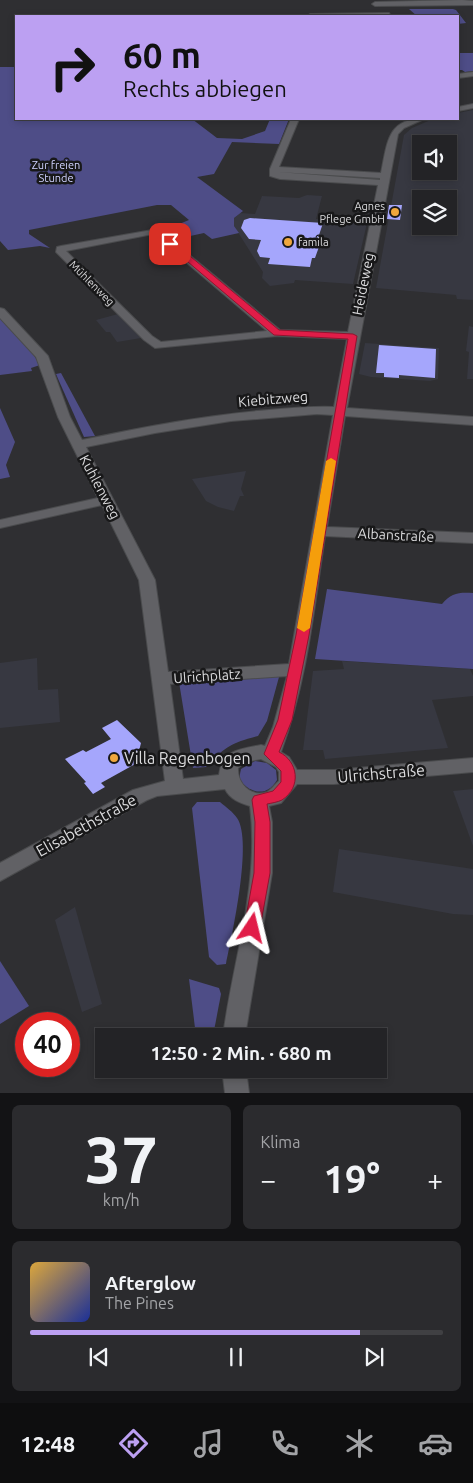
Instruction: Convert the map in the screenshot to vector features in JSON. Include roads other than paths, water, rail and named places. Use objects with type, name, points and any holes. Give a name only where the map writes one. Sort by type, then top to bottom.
[{"type":"street","points":[[389,15],[375,4],[473,3]]},
{"type":"street","points":[[459,76],[473,74]]},
{"type":"street","points":[[459,109],[473,106]]},
{"type":"street","points":[[295,120],[274,169],[384,180]]},
{"type":"street","points":[[401,122],[414,120]]},
{"type":"street","name":"Heideweg","points":[[271,754],[285,720],[296,669],[353,336],[394,133],[401,122]]},
{"type":"street","name":"Mühlenweg","points":[[277,333],[155,231],[61,249],[61,252],[143,333],[159,346],[277,333],[353,336]]},
{"type":"street","name":"Kuhlenweg","points":[[0,311],[42,356],[54,392],[78,445],[147,580],[161,679]]},
{"type":"street","name":"Kiebitzweg","points":[[78,445],[155,429],[231,417],[318,410],[473,421]]},
{"type":"street","points":[[0,524],[107,500]]},
{"type":"street","name":"Albanstraße","points":[[319,531],[473,538]]},
{"type":"street","name":"Ulrichplatz","points":[[175,787],[161,679],[296,669]]},
{"type":"street","points":[[252,753],[271,754],[284,763],[290,777],[288,784],[277,796],[259,800],[236,792],[228,781],[228,773],[230,766],[243,755],[252,753]]},
{"type":"street","name":"Ulrichstraße","points":[[290,777],[324,777],[473,765]]},
{"type":"street","points":[[175,787],[228,781]]},
{"type":"street","name":"Elisabethstraße","points":[[0,873],[123,803],[156,789],[175,787]]},
{"type":"street","points":[[235,1028],[262,873],[262,822],[259,800]]},
{"type":"street","points":[[235,1078],[237,1093]]},
{"type":"place","name":"Agnes Pflege GmbH","points":[[395,212]]},
{"type":"place","name":"famila","points":[[288,242]]},
{"type":"place","name":"Villa Regenbogen","points":[[114,758]]},
{"type":"park label","name":"Zur freien Stunde","points":[[56,171]]}]
